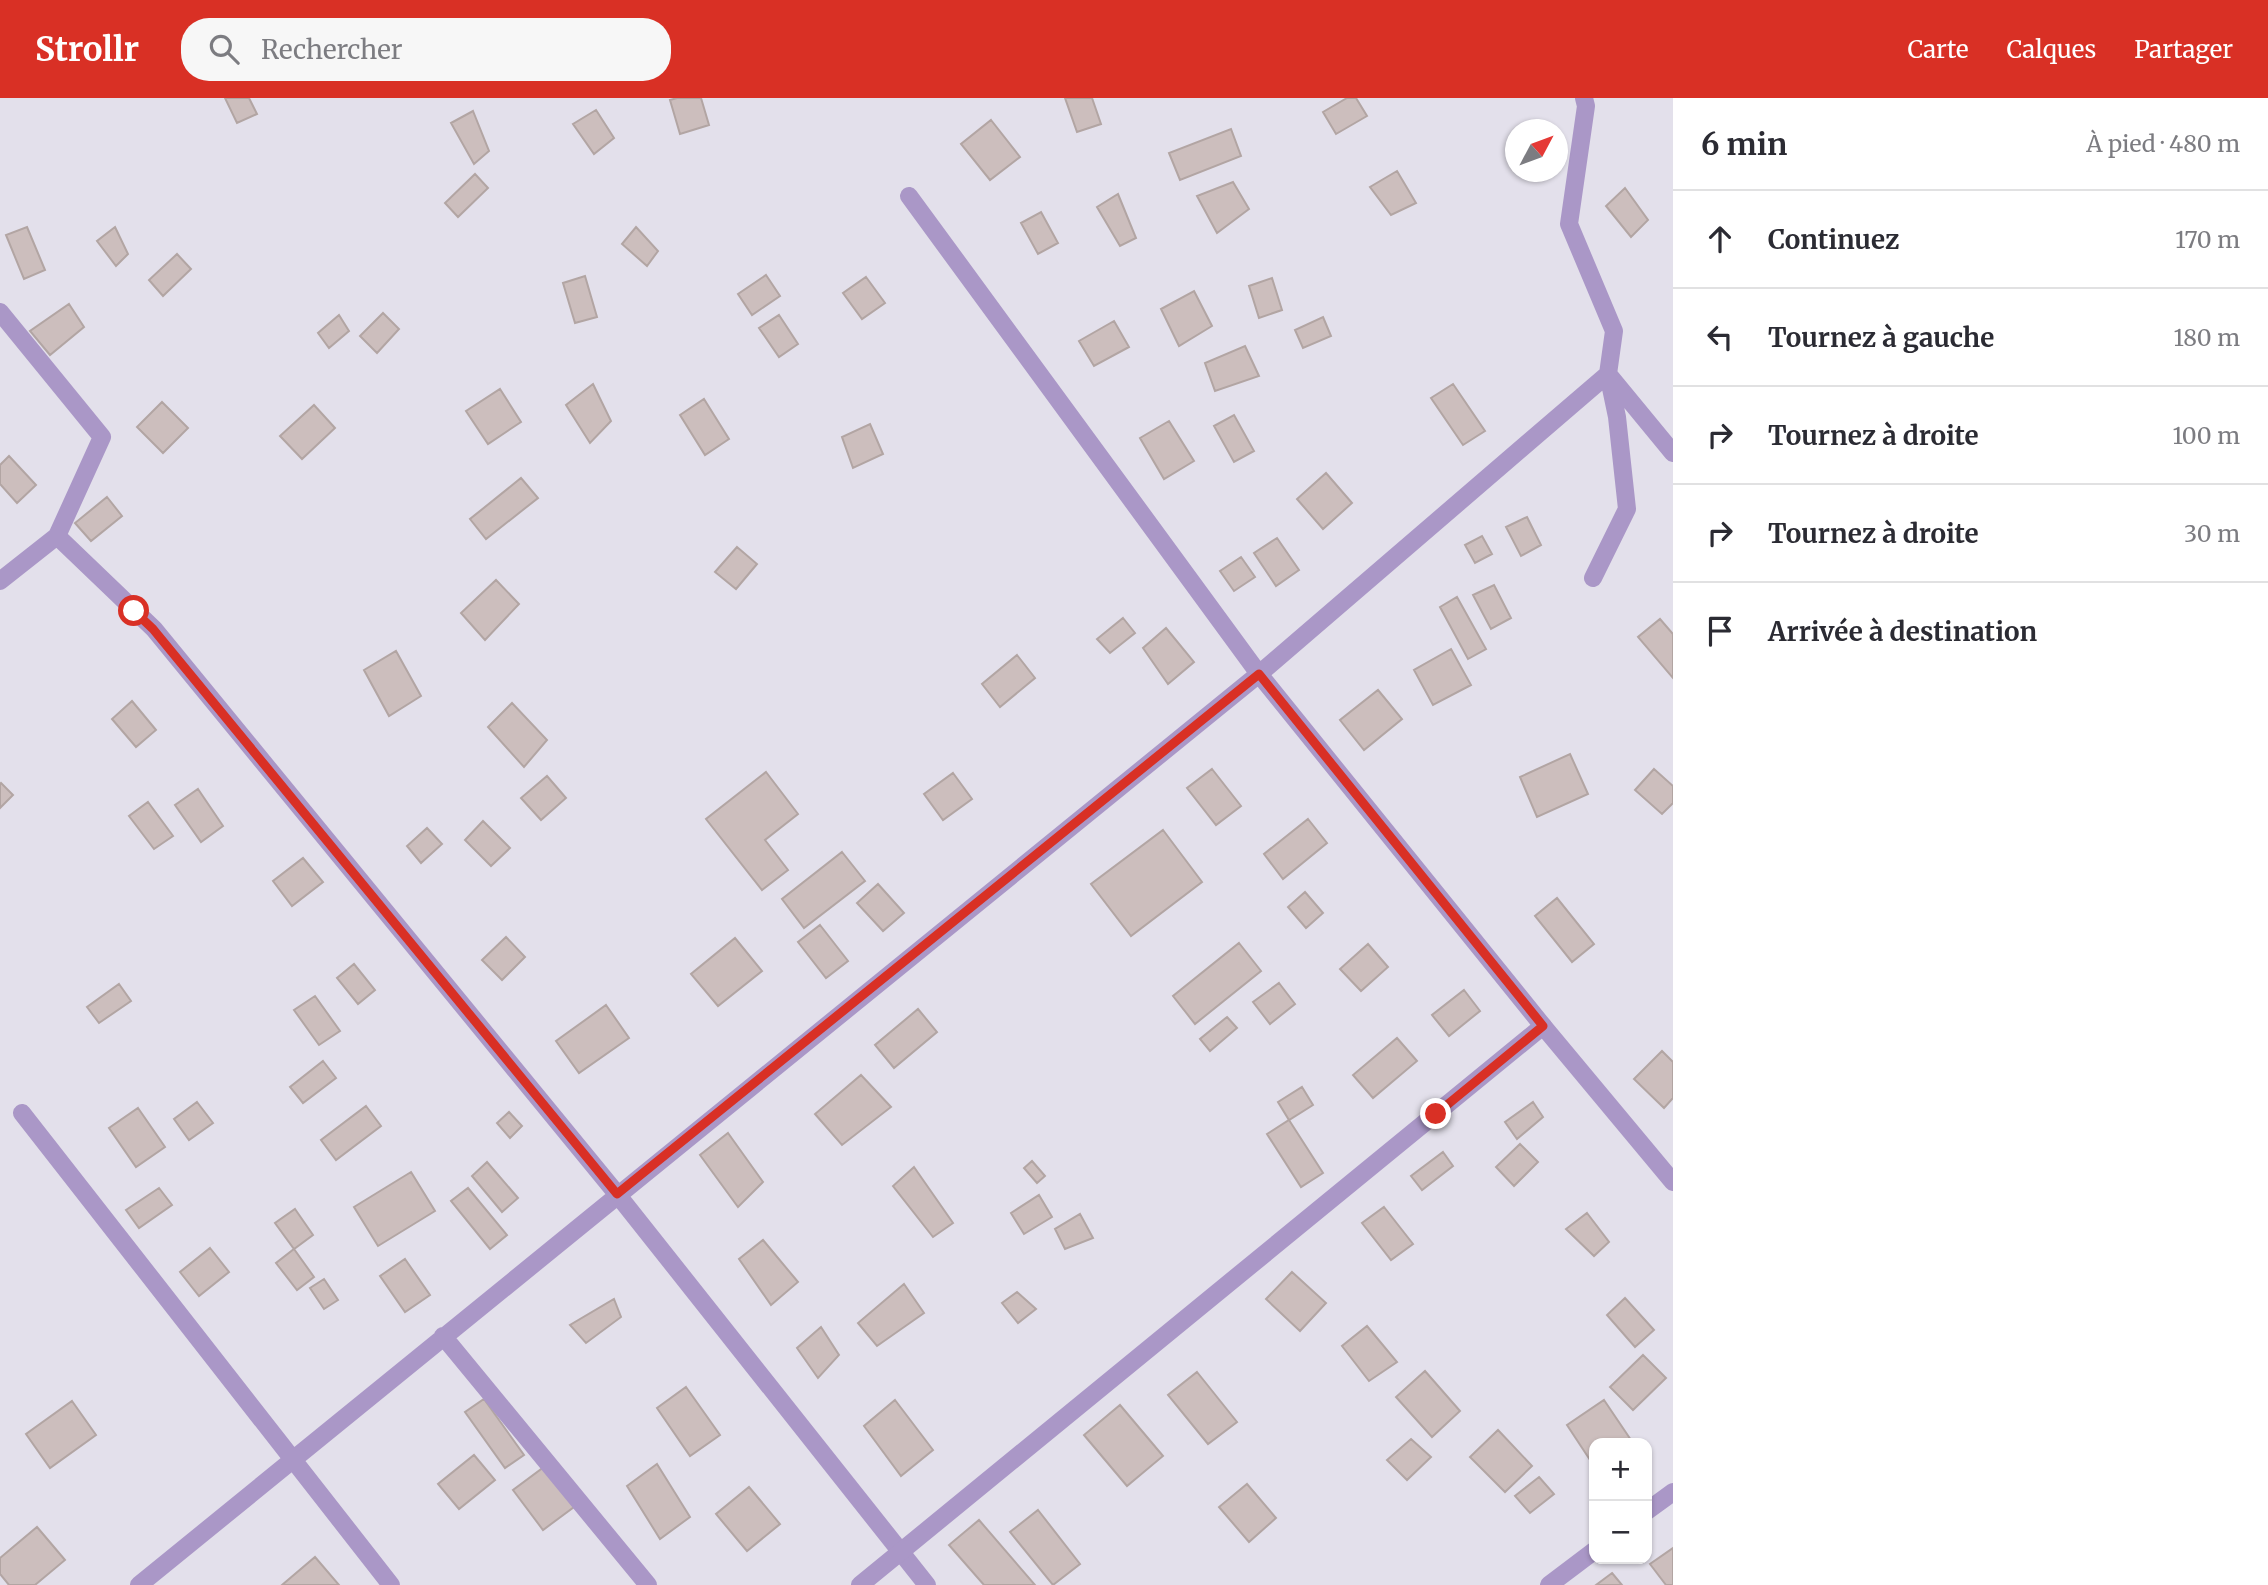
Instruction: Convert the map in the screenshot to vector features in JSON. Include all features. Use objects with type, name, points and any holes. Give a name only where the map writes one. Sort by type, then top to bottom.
[{"type":"street","points":[[1584,98],[1586,106],[1569,224],[1614,331],[1608,374],[1618,417],[1627,509],[1593,578]]},
{"type":"street","points":[[909,196],[1259,674],[1543,1026],[1673,1182]]},
{"type":"street","points":[[0,312],[102,437],[57,536],[0,581]]},
{"type":"street","points":[[1608,374],[1673,453]]},
{"type":"street","points":[[139,1585],[1259,674],[1608,374]]},
{"type":"street","points":[[57,536],[153,629],[617,1194],[902,1550],[927,1585]]},
{"type":"street","points":[[860,1585],[1543,1026]]},
{"type":"street","points":[[22,1113],[391,1585]]},
{"type":"street","points":[[443,1336],[648,1585]]},
{"type":"street","points":[[1652,1507],[1673,1492]]},
{"type":"street","points":[[1549,1585],[1589,1555]]},
{"type":"building","points":[[225,98],[249,98],[257,114],[237,123]]},
{"type":"building","points":[[701,98],[709,125],[680,134],[670,100]]},
{"type":"building","points":[[1065,98],[1092,98],[1101,124],[1077,132]]},
{"type":"building","points":[[1347,98],[1356,98],[1367,116],[1336,134],[1323,112]]},
{"type":"building","points":[[596,110],[614,138],[594,154],[573,124]]},
{"type":"building","points":[[473,111],[489,151],[474,164],[451,123]]},
{"type":"building","points":[[991,120],[1020,157],[990,180],[961,144]]},
{"type":"building","points":[[1231,129],[1241,156],[1180,180],[1169,153]]},
{"type":"building","points":[[1397,171],[1416,203],[1391,215],[1370,187]]},
{"type":"building","points":[[475,174],[488,188],[458,217],[445,203]]},
{"type":"building","points":[[1233,182],[1249,209],[1217,233],[1197,196]]},
{"type":"building","points":[[1625,188],[1648,220],[1631,237],[1606,206]]},
{"type":"building","points":[[1118,194],[1136,238],[1120,246],[1097,207]]},
{"type":"building","points":[[1041,212],[1058,243],[1038,254],[1021,223]]},
{"type":"building","points":[[27,227],[45,270],[24,279],[6,235]]},
{"type":"building","points":[[115,227],[128,254],[116,266],[97,241]]},
{"type":"building","points":[[636,227],[658,251],[647,266],[622,244]]},
{"type":"building","points":[[177,254],[191,269],[163,296],[149,280]]},
{"type":"building","points":[[766,275],[780,296],[752,315],[738,294]]},
{"type":"building","points":[[585,276],[597,317],[575,323],[563,283]]},
{"type":"building","points":[[866,277],[885,303],[862,319],[843,293]]},
{"type":"building","points":[[1272,278],[1282,310],[1259,318],[1249,286]]},
{"type":"building","points":[[1194,291],[1212,326],[1179,346],[1161,309]]},
{"type":"building","points":[[69,304],[84,327],[50,355],[30,331]]},
{"type":"building","points":[[383,313],[399,329],[377,353],[360,336]]},
{"type":"building","points":[[339,315],[349,331],[329,348],[318,333]]},
{"type":"building","points":[[779,315],[798,344],[779,357],[759,328]]},
{"type":"building","points":[[1323,317],[1331,336],[1303,348],[1295,330]]},
{"type":"building","points":[[1114,321],[1129,347],[1094,366],[1079,341]]},
{"type":"building","points":[[1245,346],[1259,376],[1215,391],[1205,363]]},
{"type":"building","points":[[593,384],[611,421],[590,443],[566,405]]},
{"type":"building","points":[[1453,384],[1485,431],[1463,445],[1431,398]]},
{"type":"building","points":[[500,389],[521,422],[488,444],[466,411]]},
{"type":"building","points":[[704,399],[729,439],[705,455],[680,415]]},
{"type":"building","points":[[162,402],[188,428],[163,453],[137,427]]},
{"type":"building","points":[[314,405],[335,428],[302,459],[280,436]]},
{"type":"building","points":[[1234,415],[1254,451],[1234,462],[1214,426]]},
{"type":"building","points":[[1169,421],[1194,461],[1164,479],[1140,438]]},
{"type":"building","points":[[870,424],[883,454],[853,468],[842,437]]},
{"type":"building","points":[[9,456],[36,485],[17,503],[0,484],[0,465]]},
{"type":"building","points":[[1326,473],[1352,503],[1323,529],[1297,499]]},
{"type":"building","points":[[521,478],[538,498],[486,539],[470,519]]},
{"type":"building","points":[[107,497],[122,516],[91,541],[75,523]]},
{"type":"building","points":[[1527,517],[1541,545],[1521,556],[1506,527]]},
{"type":"building","points":[[1482,536],[1492,554],[1475,563],[1465,545]]},
{"type":"building","points":[[1277,538],[1299,570],[1276,586],[1254,553]]},
{"type":"building","points":[[737,547],[757,564],[736,589],[715,572]]},
{"type":"building","points":[[1241,557],[1255,577],[1234,591],[1220,571]]},
{"type":"building","points":[[496,580],[519,604],[485,640],[461,613]]},
{"type":"building","points":[[1494,585],[1511,618],[1491,629],[1473,595]]},
{"type":"building","points":[[1457,597],[1486,649],[1468,659],[1440,607]]},
{"type":"building","points":[[1123,618],[1135,633],[1110,653],[1097,639]]},
{"type":"building","points":[[1660,619],[1673,634],[1673,678],[1638,637]]},
{"type":"building","points":[[1166,628],[1194,662],[1168,684],[1143,648]]},
{"type":"building","points":[[1451,649],[1471,685],[1433,705],[1414,670]]},
{"type":"building","points":[[396,651],[421,696],[389,716],[364,670]]},
{"type":"building","points":[[1017,655],[1035,678],[1000,707],[982,684]]},
{"type":"building","points":[[1378,690],[1402,719],[1364,750],[1340,720]]},
{"type":"building","points":[[132,701],[156,730],[136,747],[112,719]]},
{"type":"building","points":[[512,703],[547,740],[524,767],[488,727]]},
{"type":"building","points":[[1570,754],[1588,794],[1537,817],[1520,777]]},
{"type":"building","points":[[1212,769],[1241,806],[1216,825],[1187,788]]},
{"type":"building","points":[[1654,769],[1673,786],[1673,803],[1662,814],[1635,790]]},
{"type":"building","points":[[766,772],[798,814],[765,840],[788,870],[762,890],[706,819]]},
{"type":"building","points":[[953,773],[972,799],[943,820],[924,794]]},
{"type":"building","points":[[547,776],[566,798],[541,820],[521,798]]},
{"type":"building","points":[[0,784],[13,795],[0,808]]},
{"type":"building","points":[[198,789],[223,826],[201,842],[175,805]]},
{"type":"building","points":[[148,802],[173,836],[154,849],[129,816]]},
{"type":"building","points":[[1308,819],[1327,843],[1283,879],[1264,854]]},
{"type":"building","points":[[483,821],[510,848],[491,866],[465,840]]},
{"type":"building","points":[[427,828],[442,844],[421,863],[407,846]]},
{"type":"building","points":[[1163,830],[1202,882],[1131,936],[1091,884]]},
{"type":"building","points":[[842,852],[865,881],[804,928],[782,899]]},
{"type":"building","points":[[303,858],[323,882],[292,906],[273,881]]},
{"type":"building","points":[[878,884],[904,913],[883,931],[857,903]]},
{"type":"building","points":[[1305,892],[1323,913],[1306,928],[1288,907]]},
{"type":"building","points":[[1557,898],[1594,944],[1572,962],[1535,916]]},
{"type":"building","points":[[820,925],[848,961],[826,978],[798,942]]},
{"type":"building","points":[[506,937],[525,957],[502,980],[482,960]]},
{"type":"building","points":[[735,938],[762,971],[718,1006],[691,974]]},
{"type":"building","points":[[1239,943],[1261,971],[1195,1024],[1173,996]]},
{"type":"building","points":[[1368,944],[1388,967],[1361,991],[1340,969]]},
{"type":"building","points":[[354,964],[375,990],[358,1004],[337,978]]},
{"type":"building","points":[[1279,983],[1295,1004],[1270,1024],[1253,1002]]},
{"type":"building","points":[[119,984],[131,1001],[99,1023],[87,1007]]},
{"type":"building","points":[[1464,990],[1480,1011],[1449,1036],[1432,1015]]},
{"type":"building","points":[[315,996],[340,1031],[319,1045],[294,1010]]},
{"type":"building","points":[[606,1005],[629,1038],[579,1073],[556,1041]]},
{"type":"building","points":[[918,1009],[937,1032],[894,1068],[875,1045]]},
{"type":"building","points":[[1227,1017],[1237,1028],[1210,1051],[1200,1039]]},
{"type":"building","points":[[1397,1038],[1417,1061],[1373,1098],[1353,1075]]},
{"type":"building","points":[[1662,1051],[1673,1062],[1673,1098],[1664,1108],[1634,1079]]},
{"type":"building","points":[[323,1061],[336,1078],[303,1103],[290,1087]]},
{"type":"building","points":[[861,1075],[891,1107],[842,1145],[815,1114]]},
{"type":"building","points":[[1302,1087],[1313,1105],[1289,1120],[1278,1102]]},
{"type":"building","points":[[197,1102],[213,1123],[189,1140],[174,1119]]},
{"type":"building","points":[[1533,1102],[1543,1117],[1517,1139],[1505,1122]]},
{"type":"building","points":[[366,1106],[381,1126],[336,1160],[321,1140]]},
{"type":"building","points":[[138,1108],[165,1147],[136,1167],[109,1128]]},
{"type":"building","points":[[509,1112],[522,1126],[510,1138],[497,1123]]},
{"type":"building","points":[[1289,1120],[1323,1173],[1301,1187],[1267,1134]]},
{"type":"building","points":[[728,1133],[763,1182],[738,1207],[700,1155]]},
{"type":"building","points":[[1520,1144],[1538,1162],[1514,1186],[1496,1167]]},
{"type":"building","points":[[1443,1152],[1453,1166],[1422,1190],[1411,1176]]},
{"type":"building","points":[[1032,1161],[1045,1176],[1037,1183],[1024,1168]]},
{"type":"building","points":[[487,1162],[518,1198],[502,1212],[472,1176]]},
{"type":"building","points":[[914,1167],[953,1223],[933,1237],[893,1186]]},
{"type":"building","points":[[411,1172],[435,1211],[378,1246],[354,1207]]},
{"type":"building","points":[[159,1188],[172,1205],[139,1228],[126,1210]]},
{"type":"building","points":[[468,1188],[507,1235],[490,1249],[451,1201]]},
{"type":"building","points":[[1039,1195],[1052,1217],[1024,1234],[1011,1213]]},
{"type":"building","points":[[1384,1207],[1413,1244],[1391,1260],[1362,1223]]},
{"type":"building","points":[[295,1209],[313,1235],[294,1249],[275,1223]]},
{"type":"building","points":[[1587,1213],[1609,1242],[1594,1256],[1566,1229]]},
{"type":"building","points":[[1080,1214],[1093,1238],[1065,1249],[1055,1229]]},
{"type":"building","points":[[763,1240],[798,1282],[771,1305],[739,1259]]},
{"type":"building","points":[[210,1248],[229,1272],[199,1296],[180,1272]]},
{"type":"building","points":[[294,1249],[314,1277],[297,1290],[276,1263]]},
{"type":"building","points":[[405,1259],[430,1295],[405,1312],[380,1276]]},
{"type":"building","points":[[1292,1272],[1326,1303],[1300,1331],[1266,1299]]},
{"type":"building","points":[[324,1279],[338,1300],[324,1309],[310,1288]]},
{"type":"building","points":[[904,1284],[924,1313],[877,1346],[858,1323]]},
{"type":"building","points":[[1017,1292],[1036,1309],[1018,1323],[1002,1303]]},
{"type":"building","points":[[1625,1298],[1654,1330],[1635,1347],[1607,1315]]},
{"type":"building","points":[[614,1299],[621,1317],[586,1343],[570,1325]]},
{"type":"building","points":[[1367,1326],[1397,1362],[1369,1381],[1342,1346]]},
{"type":"building","points":[[821,1327],[839,1355],[818,1378],[797,1348]]},
{"type":"building","points":[[1643,1355],[1666,1378],[1633,1410],[1610,1387]]},
{"type":"building","points":[[1425,1371],[1460,1411],[1432,1437],[1396,1397]]},
{"type":"building","points":[[1197,1372],[1237,1422],[1208,1444],[1168,1395]]},
{"type":"building","points":[[686,1387],[720,1435],[690,1456],[657,1408]]},
{"type":"building","points":[[484,1399],[524,1455],[505,1468],[465,1412]]},
{"type":"building","points":[[895,1400],[933,1450],[901,1476],[864,1426]]},
{"type":"building","points":[[1604,1400],[1630,1438],[1589,1438],[1589,1458],[1567,1425]]},
{"type":"building","points":[[72,1401],[96,1435],[50,1468],[26,1434]]},
{"type":"building","points":[[1120,1405],[1163,1456],[1127,1486],[1084,1435]]},
{"type":"building","points":[[1498,1430],[1532,1466],[1505,1492],[1470,1457]]},
{"type":"building","points":[[1411,1439],[1431,1457],[1407,1480],[1387,1460]]},
{"type":"building","points":[[474,1455],[495,1480],[459,1509],[438,1484]]},
{"type":"building","points":[[657,1464],[690,1517],[660,1539],[627,1486]]},
{"type":"building","points":[[544,1467],[574,1507],[543,1530],[513,1490]]},
{"type":"building","points":[[1539,1477],[1554,1494],[1530,1513],[1515,1496]]},
{"type":"building","points":[[1247,1484],[1276,1518],[1249,1542],[1219,1507]]},
{"type":"building","points":[[749,1487],[780,1524],[747,1551],[716,1514]]},
{"type":"building","points":[[1038,1510],[1080,1564],[1053,1585],[1010,1532]]},
{"type":"building","points":[[979,1520],[1035,1585],[984,1585],[949,1545]]},
{"type":"building","points":[[37,1527],[65,1560],[35,1585],[9,1585],[0,1574],[0,1558]]},
{"type":"building","points":[[1673,1548],[1673,1585],[1666,1585],[1650,1564]]},
{"type":"building","points":[[315,1557],[339,1585],[282,1585]]},
{"type":"building","points":[[1612,1573],[1622,1585],[1596,1585]]},
{"type":"route","points":[[134,611],[153,629],[617,1194],[1259,674],[1543,1026],[1436,1114]]}]
